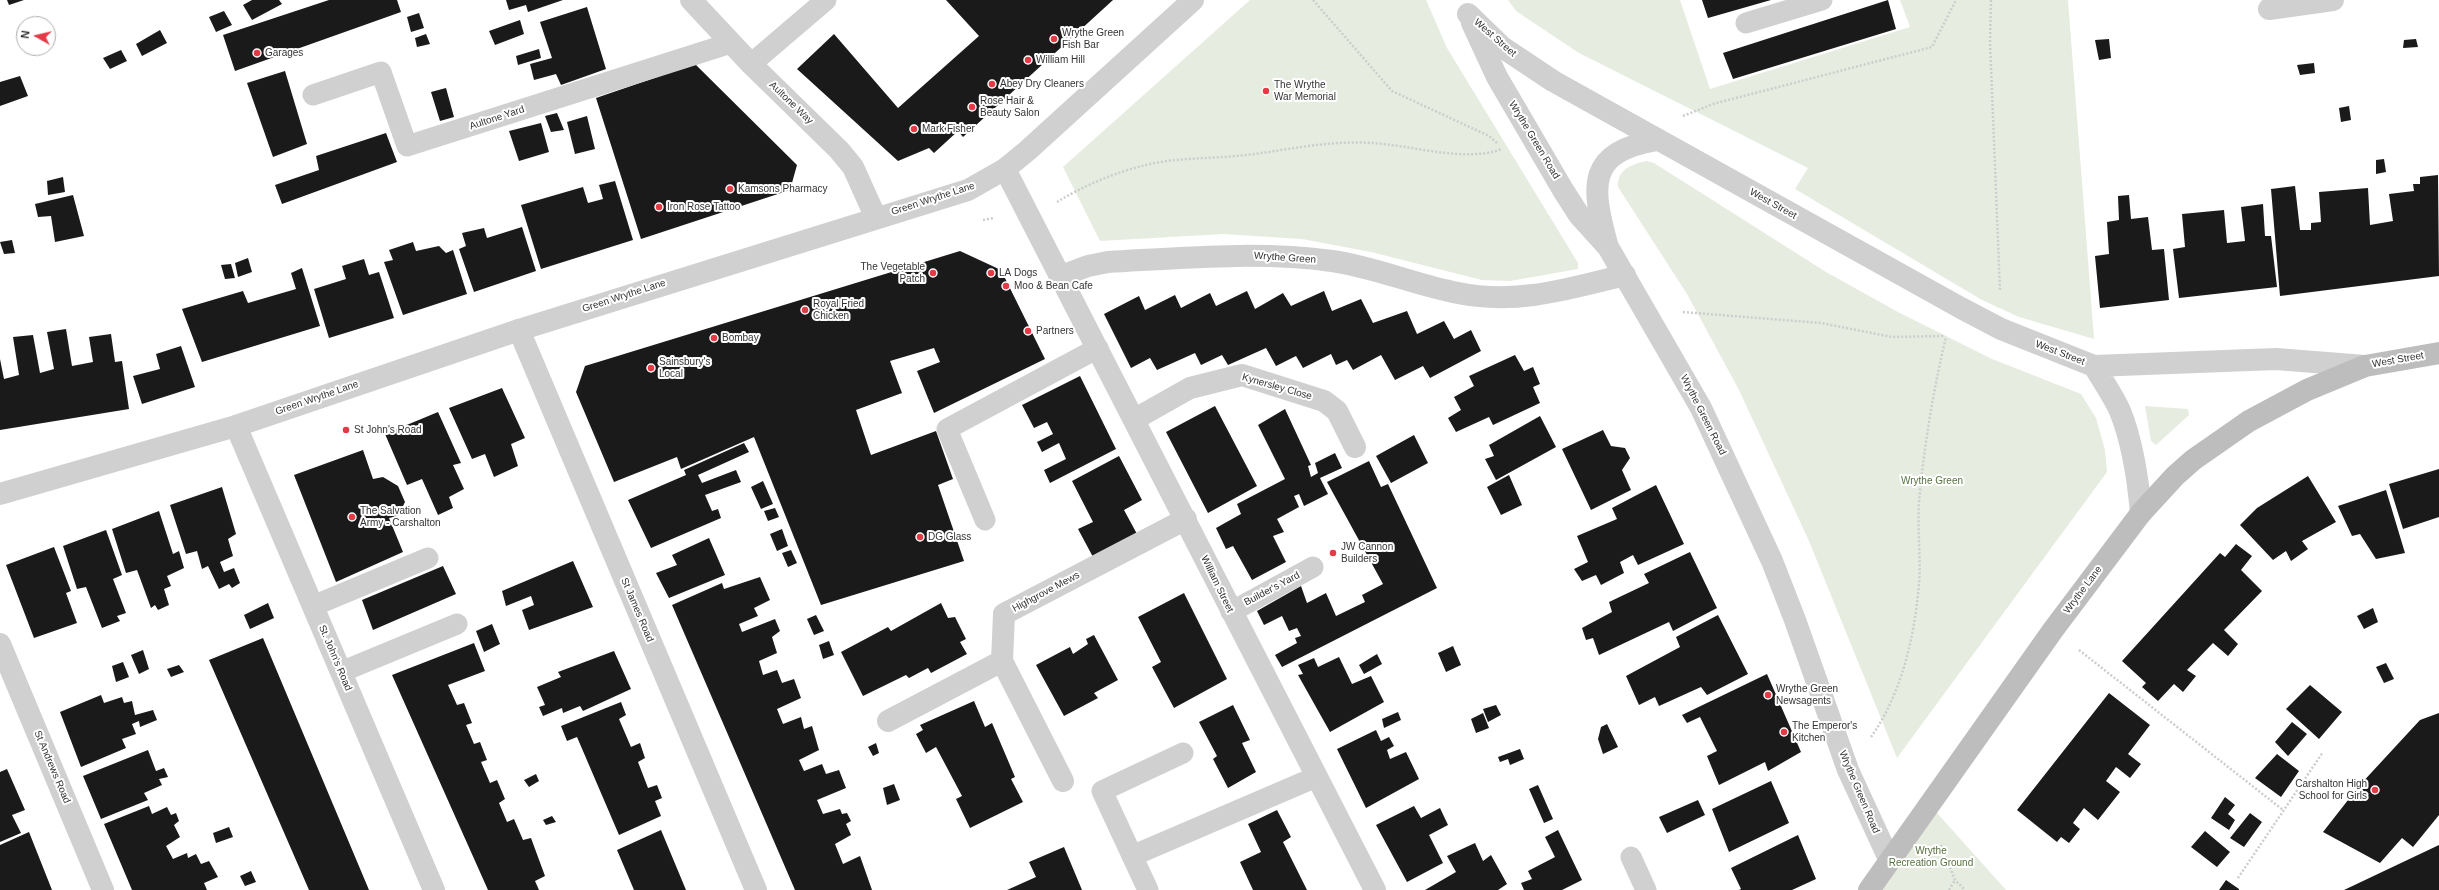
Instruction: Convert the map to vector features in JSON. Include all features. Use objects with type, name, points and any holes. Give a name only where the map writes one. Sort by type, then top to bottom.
[{"type":"main road","name":"West Street","points":[[2365,366],[2439,353]]},
{"type":"main road","name":"Wrythe Lane","points":[[1868,890],[2053,630],[2141,513],[2193,460],[2249,420],[2307,390],[2365,366]]},
{"type":"street","name":"Aultone Way","points":[[690,0],[751,64],[839,150],[853,167],[876,218]]},
{"type":"street","name":"Green Wrythe Lane","points":[[0,494],[236,426],[519,330],[968,190],[1005,169],[1193,0]]},
{"type":"street","points":[[2269,9],[2333,0]]},
{"type":"street","name":"West Street","points":[[1466,7],[1502,47],[1522,61],[1657,140],[2001,329],[2094,366],[2276,359],[2365,366]]},
{"type":"street","name":"Wrythe Green Road","points":[[1466,7],[1497,77],[1563,190],[1579,215],[1608,247],[1701,408],[1772,561],[1798,628],[1848,770],[1889,859]]},
{"type":"street","points":[[1608,247],[1597,196],[1599,173],[1605,163],[1617,153],[1636,144],[1657,140]]},
{"type":"street","points":[[1005,169],[1061,276]]},
{"type":"street","name":"Wrythe Green","points":[[1061,276],[1088,266],[1108,262],[1261,255],[1333,261],[1377,270],[1457,293],[1509,298],[1531,297],[1625,275]]},
{"type":"street","name":"William Street","points":[[1061,276],[1186,519],[1231,612],[1375,890]]},
{"type":"street","name":"St James Road","points":[[519,330],[756,890]]},
{"type":"street","name":"West Street","points":[[2094,366],[2120,411],[2131,450],[2141,513]]},
{"type":"street","name":"Kynersley Close","points":[[1135,420],[1190,388],[1242,375],[1324,401],[1337,411],[1355,447]]},
{"type":"street","name":"St. John's Road","points":[[236,426],[434,890]]},
{"type":"street","name":"Highgrove Mews","points":[[1063,781],[1002,661],[1004,614],[1186,519]]},
{"type":"street","name":"St Andrews Road","points":[[0,644],[103,890]]},
{"type":"street","points":[[888,721],[1002,661]]},
{"type":"lane","points":[[751,64],[826,0]]},
{"type":"lane","points":[[1746,23],[1822,0]]},
{"type":"lane","name":"Aultone Yard","points":[[313,95],[381,72],[406,146],[731,43]]},
{"type":"lane","points":[[985,520],[947,429],[1098,348]]},
{"type":"lane","points":[[313,606],[428,558]]},
{"type":"lane","name":"Builder's Yard","points":[[1231,612],[1313,567]]},
{"type":"lane","points":[[341,672],[457,624]]},
{"type":"lane","points":[[1148,890],[1102,791],[1183,753]]},
{"type":"lane","points":[[1132,856],[1316,777]]},
{"type":"lane","points":[[1631,858],[1646,890]]},
{"type":"path","points":[[1052,205],[1072,193],[1135,168],[1161,162],[1247,155],[1304,145],[1348,142],[1372,143],[1461,154],[1488,153],[1503,149],[1489,136],[1392,91],[1313,0]]},
{"type":"path","points":[[1678,118],[1713,104],[1932,47],[1956,0]]},
{"type":"path","points":[[1991,0],[1990,42],[2001,329]]},
{"type":"path","points":[[978,222],[993,218],[999,219]]},
{"type":"path","points":[[1848,770],[1879,726],[1905,670],[1919,593],[1921,488],[1931,413],[1946,336],[1961,308]]},
{"type":"path","points":[[1647,314],[1670,310],[1821,323],[1892,337],[1946,336]]},
{"type":"path","points":[[2053,630],[2283,810]]},
{"type":"path","points":[[2238,878],[2323,752]]},
{"type":"path","points":[[1949,890],[1955,880],[1965,890]]},
{"type":"green space","points":[[1250,0],[1426,0],[1447,48],[1578,263],[1578,269],[1510,281],[1482,280],[1371,252],[1302,239],[1223,234],[1100,241],[1063,167]]},
{"type":"green space","points":[[1508,0],[1680,0],[1710,89],[1910,27],[1900,0],[2068,0],[2094,339],[2019,317],[1982,300],[1795,189],[1808,168],[1579,53],[1516,11]]},
{"type":"green space","name":"Wrythe Green","points":[[1647,161],[1654,163],[1826,272],[1898,312],[1992,359],[2081,394],[2096,418],[2105,450],[2107,472],[1897,758],[1809,541],[1739,390],[1687,294],[1618,187],[1620,176],[1626,169]]},
{"type":"green space","points":[[2145,406],[2188,409],[2189,415],[2156,445],[2151,441]]},
{"type":"green space","name":"Wrythe Recreation Ground","points":[[1929,802],[1938,814],[2006,890],[1869,890]]},
{"type":"building","points":[[7,0],[24,0],[9,5]]},
{"type":"building","points":[[252,0],[279,0],[282,4],[252,20],[243,5]]},
{"type":"building","name":"Garages","points":[[329,0],[397,0],[401,12],[235,71],[223,35]]},
{"type":"building","points":[[506,0],[563,0],[528,12],[526,5],[509,10]]},
{"type":"building","points":[[946,0],[1113,0],[963,137],[958,131],[934,153],[929,148],[898,161],[797,69],[834,34],[898,108],[979,36]]},
{"type":"building","points":[[1702,0],[1771,0],[1708,18]]},
{"type":"building","points":[[1888,0],[1896,29],[1733,79],[1723,53]]},
{"type":"building","points":[[587,7],[606,69],[561,85],[556,74],[534,80],[530,64],[552,58],[540,22]]},
{"type":"building","points":[[224,11],[232,25],[216,32],[209,17]]},
{"type":"building","points":[[419,13],[424,28],[411,32],[407,17]]},
{"type":"building","points":[[520,20],[524,34],[495,45],[489,31]]},
{"type":"building","points":[[160,30],[167,43],[142,56],[136,44]]},
{"type":"building","points":[[426,34],[430,44],[417,47],[415,38]]},
{"type":"building","points":[[2109,39],[2111,58],[2099,60],[2095,40]]},
{"type":"building","points":[[2416,39],[2418,47],[2403,48],[2404,40]]},
{"type":"building","points":[[539,49],[541,58],[518,65],[516,56]]},
{"type":"building","points":[[121,50],[127,61],[110,69],[103,58]]},
{"type":"building","points":[[2314,63],[2315,73],[2300,75],[2297,65]]},
{"type":"building","points":[[695,64],[797,165],[790,190],[641,239],[596,98]]},
{"type":"building","points":[[285,71],[307,144],[273,157],[247,83]]},
{"type":"building","points":[[20,76],[28,96],[0,106],[0,82]]},
{"type":"building","points":[[446,88],[454,117],[440,121],[431,92]]},
{"type":"building","points":[[2349,106],[2351,120],[2341,122],[2339,108]]},
{"type":"building","points":[[557,113],[564,130],[551,132],[545,116]]},
{"type":"building","points":[[587,116],[595,149],[575,154],[567,122]]},
{"type":"building","points":[[541,123],[549,152],[519,161],[509,131]]},
{"type":"building","points":[[386,133],[397,162],[282,204],[275,185],[319,170],[316,156]]},
{"type":"building","points":[[2384,159],[2386,172],[2376,174],[2376,160]]},
{"type":"building","points":[[2438,175],[2439,276],[2280,296],[2271,189],[2295,186],[2300,230],[2311,230],[2311,223],[2321,222],[2319,192],[2368,188],[2370,225],[2393,221],[2389,194],[2414,191],[2413,184],[2420,184],[2420,177]]},
{"type":"building","points":[[63,177],[65,192],[48,195],[47,181]]},
{"type":"building","points":[[615,181],[633,240],[541,269],[521,205],[583,187],[588,203],[603,199],[599,185]]},
{"type":"building","points":[[73,195],[84,236],[55,242],[51,216],[38,217],[35,204]]},
{"type":"building","points":[[2129,195],[2131,219],[2148,217],[2152,250],[2164,249],[2169,300],[2100,308],[2095,256],[2109,254],[2107,222],[2119,220],[2118,196]]},
{"type":"building","points":[[2263,204],[2265,236],[2271,236],[2277,287],[2179,298],[2173,249],[2185,247],[2182,214],[2224,210],[2227,243],[2245,241],[2241,207]]},
{"type":"building","points":[[522,227],[536,271],[474,292],[459,249],[466,246],[462,233],[484,228],[487,238]]},
{"type":"building","points":[[12,240],[15,253],[4,254],[0,242]]},
{"type":"building","points":[[413,242],[416,251],[439,246],[446,253],[453,250],[467,294],[403,315],[384,262],[393,260],[389,250]]},
{"type":"building","points":[[960,251],[1001,270],[1045,359],[934,413],[917,371],[940,362],[934,348],[890,361],[902,393],[856,410],[871,455],[936,431],[953,479],[938,485],[964,561],[821,605],[754,437],[681,469],[677,457],[614,482],[576,392],[585,366]]},
{"type":"building","points":[[248,258],[252,272],[238,277],[235,263]]},
{"type":"building","points":[[364,259],[369,275],[379,272],[394,318],[329,338],[314,289],[346,279],[342,266]]},
{"type":"building","points":[[231,264],[235,278],[225,279],[221,265]]},
{"type":"building","points":[[302,268],[320,326],[202,362],[182,309],[243,291],[248,303],[296,289],[291,273]]},
{"type":"building","points":[[1247,291],[1255,309],[1283,293],[1291,306],[1324,291],[1332,311],[1361,299],[1373,323],[1407,311],[1417,334],[1444,321],[1454,339],[1471,330],[1481,351],[1430,378],[1423,366],[1395,380],[1381,355],[1353,370],[1347,360],[1336,365],[1331,354],[1303,368],[1296,356],[1276,366],[1266,348],[1228,365],[1222,355],[1201,365],[1195,353],[1157,370],[1150,358],[1131,368],[1104,314],[1139,296],[1145,310],[1175,295],[1181,308],[1210,293],[1216,306]]},
{"type":"building","points":[[66,329],[72,366],[93,362],[89,337],[111,334],[115,362],[122,361],[129,409],[0,430],[0,359],[4,379],[19,375],[13,337],[33,335],[40,373],[54,369],[47,332]]},
{"type":"building","points":[[181,346],[195,387],[142,404],[133,376],[160,369],[156,354]]},
{"type":"building","points":[[1515,355],[1524,371],[1533,367],[1540,384],[1533,387],[1540,403],[1493,425],[1489,417],[1456,432],[1448,418],[1461,410],[1454,397],[1474,386],[1469,376]]},
{"type":"building","points":[[1080,376],[1116,449],[1050,483],[1044,470],[1066,459],[1059,443],[1042,452],[1037,442],[1053,434],[1047,422],[1034,428],[1022,405]]},
{"type":"building","points":[[502,388],[525,438],[511,444],[518,466],[494,477],[485,454],[472,459],[449,408]]},
{"type":"building","points":[[1215,406],[1257,486],[1208,513],[1166,432]]},
{"type":"building","points":[[1285,409],[1311,465],[1308,466],[1311,477],[1318,473],[1315,463],[1335,453],[1342,468],[1320,478],[1328,494],[1304,506],[1299,494],[1294,496],[1299,507],[1277,519],[1284,532],[1273,536],[1286,562],[1252,580],[1233,546],[1226,549],[1216,528],[1241,514],[1237,504],[1285,479],[1258,425]]},
{"type":"building","points":[[438,412],[461,463],[453,465],[464,489],[449,497],[453,508],[438,515],[422,479],[407,485],[385,434]]},
{"type":"building","points":[[1540,416],[1556,447],[1496,480],[1485,459],[1494,456],[1489,445]]},
{"type":"building","points":[[1603,430],[1611,446],[1625,448],[1630,458],[1622,470],[1631,490],[1591,510],[1562,449]]},
{"type":"building","points":[[1414,435],[1428,463],[1391,483],[1376,456]]},
{"type":"building","points":[[744,443],[749,452],[698,475],[702,483],[736,470],[741,482],[705,495],[712,511],[718,509],[721,518],[651,548],[628,500],[686,475],[684,470]]},
{"type":"building","name":"The Salvation Army - Carshalton","points":[[363,450],[373,479],[383,477],[398,486],[405,502],[398,516],[389,518],[403,552],[336,582],[294,475]]},
{"type":"building","points":[[1119,456],[1142,500],[1124,510],[1137,534],[1093,557],[1078,529],[1093,522],[1072,481]]},
{"type":"building","points":[[1369,461],[1381,487],[1388,484],[1437,588],[1282,667],[1275,655],[1297,643],[1295,638],[1301,636],[1297,628],[1289,631],[1282,616],[1264,625],[1257,611],[1301,586],[1307,603],[1326,593],[1336,616],[1365,602],[1362,595],[1383,584],[1327,482]]},
{"type":"building","points":[[2439,469],[2439,517],[2403,529],[2389,484]]},
{"type":"building","points":[[1509,475],[1522,505],[1501,515],[1487,487]]},
{"type":"building","points":[[2308,476],[2336,522],[2302,541],[2308,549],[2291,561],[2286,551],[2273,560],[2240,525],[2257,508]]},
{"type":"building","points":[[763,481],[773,504],[761,509],[751,487]]},
{"type":"building","points":[[1656,485],[1684,544],[1638,565],[1633,555],[1620,562],[1624,573],[1601,585],[1596,575],[1582,581],[1574,569],[1588,562],[1577,536],[1617,519],[1612,508]]},
{"type":"building","points":[[222,487],[236,534],[228,539],[233,556],[220,562],[224,572],[234,568],[240,583],[232,588],[229,584],[219,589],[208,566],[202,569],[197,551],[186,554],[170,505]]},
{"type":"building","points":[[2386,490],[2405,553],[2376,559],[2360,534],[2352,536],[2338,506]]},
{"type":"building","points":[[775,508],[779,517],[768,521],[764,511]]},
{"type":"building","points":[[159,511],[173,554],[179,551],[184,568],[167,576],[171,586],[164,589],[169,605],[158,610],[155,605],[151,608],[137,570],[126,573],[112,529]]},
{"type":"building","points":[[782,529],[788,546],[777,551],[770,534]]},
{"type":"building","points":[[106,530],[122,575],[113,579],[126,613],[117,616],[120,621],[102,628],[86,587],[77,589],[63,546]]},
{"type":"building","points":[[709,538],[725,575],[669,598],[656,573],[677,565],[672,555]]},
{"type":"building","points":[[2236,544],[2252,556],[2241,570],[2262,591],[2224,630],[2238,644],[2228,656],[2213,643],[2187,670],[2196,676],[2183,692],[2174,684],[2158,701],[2142,687],[2146,683],[2122,661],[2220,553],[2225,557]]},
{"type":"building","points":[[54,547],[71,591],[66,593],[77,623],[34,638],[6,565]]},
{"type":"building","points":[[791,550],[797,563],[788,567],[782,553]]},
{"type":"building","points":[[1690,552],[1717,608],[1673,631],[1669,622],[1599,655],[1593,638],[1586,640],[1582,628],[1612,612],[1609,602],[1649,583],[1644,574]]},
{"type":"building","points":[[573,561],[593,607],[529,630],[522,610],[534,605],[531,596],[506,606],[502,591]]},
{"type":"building","points":[[443,566],[456,594],[373,630],[362,600]]},
{"type":"building","points":[[760,577],[770,600],[754,608],[758,616],[739,624],[742,632],[775,619],[780,631],[772,637],[777,653],[759,661],[763,675],[777,670],[782,683],[794,679],[801,698],[777,709],[783,724],[801,717],[804,729],[812,726],[819,750],[799,760],[804,771],[822,764],[826,774],[839,770],[846,788],[817,800],[823,814],[840,809],[842,814],[847,813],[851,821],[846,824],[851,835],[835,844],[843,864],[860,856],[872,890],[795,890],[672,605],[722,583],[724,589]]},
{"type":"building","points":[[1184,593],[1227,679],[1174,708],[1152,667],[1161,662],[1138,617]]},
{"type":"building","points":[[268,603],[274,618],[250,629],[244,615]]},
{"type":"building","points":[[941,603],[948,618],[955,617],[966,639],[960,642],[967,654],[931,673],[928,668],[909,678],[906,675],[863,696],[841,652],[888,627],[891,631]]},
{"type":"building","points":[[2373,608],[2378,622],[2364,629],[2357,616]]},
{"type":"building","points":[[816,615],[824,631],[814,635],[807,619]]},
{"type":"building","points":[[1718,615],[1748,674],[1707,695],[1701,687],[1659,706],[1655,697],[1639,705],[1626,676],[1680,647],[1676,637]]},
{"type":"building","points":[[492,624],[500,644],[484,652],[476,631]]},
{"type":"building","points":[[1094,635],[1118,680],[1094,693],[1098,698],[1064,716],[1036,665],[1070,647],[1073,654],[1088,644],[1086,639]]},
{"type":"building","points":[[263,638],[369,890],[309,890],[209,660]]},
{"type":"building","points":[[829,641],[834,655],[823,659],[819,645]]},
{"type":"building","points":[[474,643],[485,671],[448,685],[457,705],[464,703],[472,723],[466,725],[474,744],[480,742],[487,760],[481,762],[490,783],[497,780],[505,799],[499,803],[507,822],[514,819],[523,840],[531,838],[545,876],[535,881],[539,890],[488,890],[392,675]]},
{"type":"building","points":[[1453,646],[1461,665],[1446,672],[1438,653]]},
{"type":"building","points":[[143,650],[149,669],[139,674],[131,655]]},
{"type":"building","points":[[614,651],[631,689],[583,711],[580,706],[563,713],[562,708],[543,716],[539,707],[545,705],[537,687],[561,677],[558,672]]},
{"type":"building","points":[[1377,654],[1382,664],[1364,674],[1359,665]]},
{"type":"building","points":[[1339,657],[1352,684],[1371,676],[1384,702],[1330,732],[1298,675],[1303,674],[1298,665],[1314,658],[1318,667]]},
{"type":"building","points":[[123,662],[129,677],[116,682],[112,666]]},
{"type":"building","points":[[2386,663],[2394,679],[2384,683],[2376,667]]},
{"type":"building","points":[[179,665],[184,672],[171,677],[167,669]]},
{"type":"building","points":[[1767,674],[1801,752],[1768,771],[1765,762],[1719,785],[1707,756],[1717,751],[1700,717],[1687,723],[1682,715]]},
{"type":"building","points":[[2310,685],[2342,712],[2319,739],[2286,709]]},
{"type":"building","points":[[2109,693],[2150,725],[2128,754],[2141,764],[2130,778],[2116,767],[2106,781],[2120,792],[2098,820],[2084,808],[2073,823],[2080,829],[2069,843],[2061,837],[2057,842],[2017,810]]},
{"type":"building","points":[[101,695],[104,703],[122,697],[124,703],[132,701],[135,715],[153,710],[157,720],[140,727],[139,721],[132,724],[136,734],[122,739],[126,748],[81,767],[60,712]]},
{"type":"building","points":[[974,701],[985,727],[992,723],[1015,777],[1011,779],[1023,802],[970,828],[956,799],[962,796],[936,747],[926,753],[916,734],[923,730],[920,725]]},
{"type":"building","points":[[621,702],[626,715],[619,719],[631,747],[640,743],[645,758],[638,762],[648,788],[657,785],[662,798],[655,801],[661,816],[619,835],[577,737],[567,741],[561,726]]},
{"type":"building","points":[[1233,705],[1250,740],[1242,743],[1256,772],[1228,788],[1213,759],[1217,756],[1199,722]]},
{"type":"building","points":[[1496,705],[1501,715],[1488,722],[1483,709]]},
{"type":"building","points":[[1398,712],[1401,720],[1384,728],[1382,719]]},
{"type":"building","points":[[1483,713],[1489,728],[1476,733],[1471,719]]},
{"type":"building","points":[[2439,713],[2439,815],[2413,847],[2402,838],[2380,863],[2323,832],[2359,786],[2420,720]]},
{"type":"building","points":[[2292,722],[2307,734],[2288,756],[2275,742]]},
{"type":"building","points":[[1607,724],[1618,747],[1603,754],[1598,739],[1601,727]]},
{"type":"building","points":[[1376,730],[1381,741],[1389,737],[1394,746],[1387,750],[1390,759],[1406,752],[1419,779],[1366,808],[1337,749]]},
{"type":"building","points":[[876,743],[879,753],[873,756],[868,747]]},
{"type":"building","points":[[1520,749],[1524,759],[1510,765],[1508,759],[1500,762],[1498,757]]},
{"type":"building","points":[[148,750],[156,771],[164,768],[168,777],[159,779],[162,785],[144,793],[148,800],[101,819],[83,776]]},
{"type":"building","points":[[2277,754],[2299,771],[2281,797],[2255,778]]},
{"type":"building","points":[[7,769],[25,810],[12,815],[21,833],[0,842],[0,772]]},
{"type":"building","points":[[536,774],[539,781],[529,787],[524,780]]},
{"type":"building","points":[[1771,781],[1789,823],[1729,852],[1712,809]]},
{"type":"building","points":[[894,784],[900,800],[887,805],[883,788]]},
{"type":"building","points":[[1538,785],[1553,819],[1544,823],[1529,789]]},
{"type":"building","points":[[2225,797],[2235,805],[2228,814],[2235,820],[2229,830],[2211,818]]},
{"type":"building","points":[[1698,800],[1705,815],[1667,833],[1659,817]]},
{"type":"building","points":[[149,806],[152,814],[167,807],[171,815],[176,813],[179,821],[174,825],[180,837],[166,846],[173,859],[187,853],[188,858],[196,854],[201,864],[209,861],[218,877],[204,883],[207,890],[132,890],[104,824]]},
{"type":"building","points":[[1414,806],[1421,818],[1440,808],[1448,825],[1429,835],[1443,863],[1407,882],[1376,825]]},
{"type":"building","points":[[1277,810],[1291,837],[1283,842],[1307,890],[1253,890],[1240,862],[1261,852],[1248,824]]},
{"type":"building","points":[[2250,813],[2262,822],[2244,847],[2230,838]]},
{"type":"building","points":[[552,816],[556,822],[546,825],[543,820]]},
{"type":"building","points":[[229,827],[233,837],[216,843],[213,833]]},
{"type":"building","points":[[661,830],[686,890],[634,890],[617,850]]},
{"type":"building","points":[[1558,830],[1582,880],[1562,890],[1524,890],[1521,883],[1532,879],[1528,871],[1555,857],[1545,837]]},
{"type":"building","points":[[2205,831],[2230,852],[2217,867],[2191,847]]},
{"type":"building","points":[[29,832],[52,890],[0,890],[0,845]]},
{"type":"building","points":[[1798,835],[1816,879],[1792,890],[1739,890],[1741,889],[1731,868]]},
{"type":"building","points":[[1475,843],[1483,861],[1491,855],[1507,884],[1498,890],[1425,890],[1456,872],[1447,856]]},
{"type":"building","points":[[2439,845],[2439,890],[2344,890]]},
{"type":"building","points":[[1064,847],[1082,890],[1007,890],[1036,877],[1029,862]]},
{"type":"building","points":[[251,871],[256,882],[245,886],[240,876]]},
{"type":"building","points":[[2226,880],[2239,889],[2239,890],[2219,890]]},
{"type":"place","name":"Wrythe Green Fish Bar","points":[[1054,39]]},
{"type":"place","name":"Garages","points":[[257,53]]},
{"type":"place","name":"William Hill","points":[[1028,60]]},
{"type":"place","name":"Abey Dry Cleaners","points":[[992,84]]},
{"type":"place","name":"The Wrythe War Memorial","points":[[1266,91]]},
{"type":"place","name":"Rose Hair & Beauty Salon","points":[[972,107]]},
{"type":"place","name":"Mark Fisher","points":[[914,129]]},
{"type":"place","name":"Kamsons Pharmacy","points":[[730,189]]},
{"type":"place","name":"Iron Rose Tattoo","points":[[659,207]]},
{"type":"place","name":"The Vegetable Patch","points":[[933,273]]},
{"type":"place","name":"LA Dogs","points":[[991,273]]},
{"type":"place","name":"Moo & Bean Cafe","points":[[1006,286]]},
{"type":"place","name":"Royal Fried Chicken","points":[[805,310]]},
{"type":"place","name":"Partners","points":[[1028,331]]},
{"type":"place","name":"Bombay","points":[[714,338]]},
{"type":"place","name":"Sainsbury's Local","points":[[651,368]]},
{"type":"place","name":"St John's Road","points":[[346,430]]},
{"type":"place","name":"The Salvation Army - Carshalton","points":[[352,517]]},
{"type":"place","name":"DG Glass","points":[[920,537]]},
{"type":"place","name":"JW Cannon Builders","points":[[1333,553]]},
{"type":"place","name":"Wrythe Green Newsagents","points":[[1768,695]]},
{"type":"place","name":"The Emperor's Kitchen","points":[[1784,732]]},
{"type":"place","name":"Carshalton High School for Girls","points":[[2375,790]]}]
